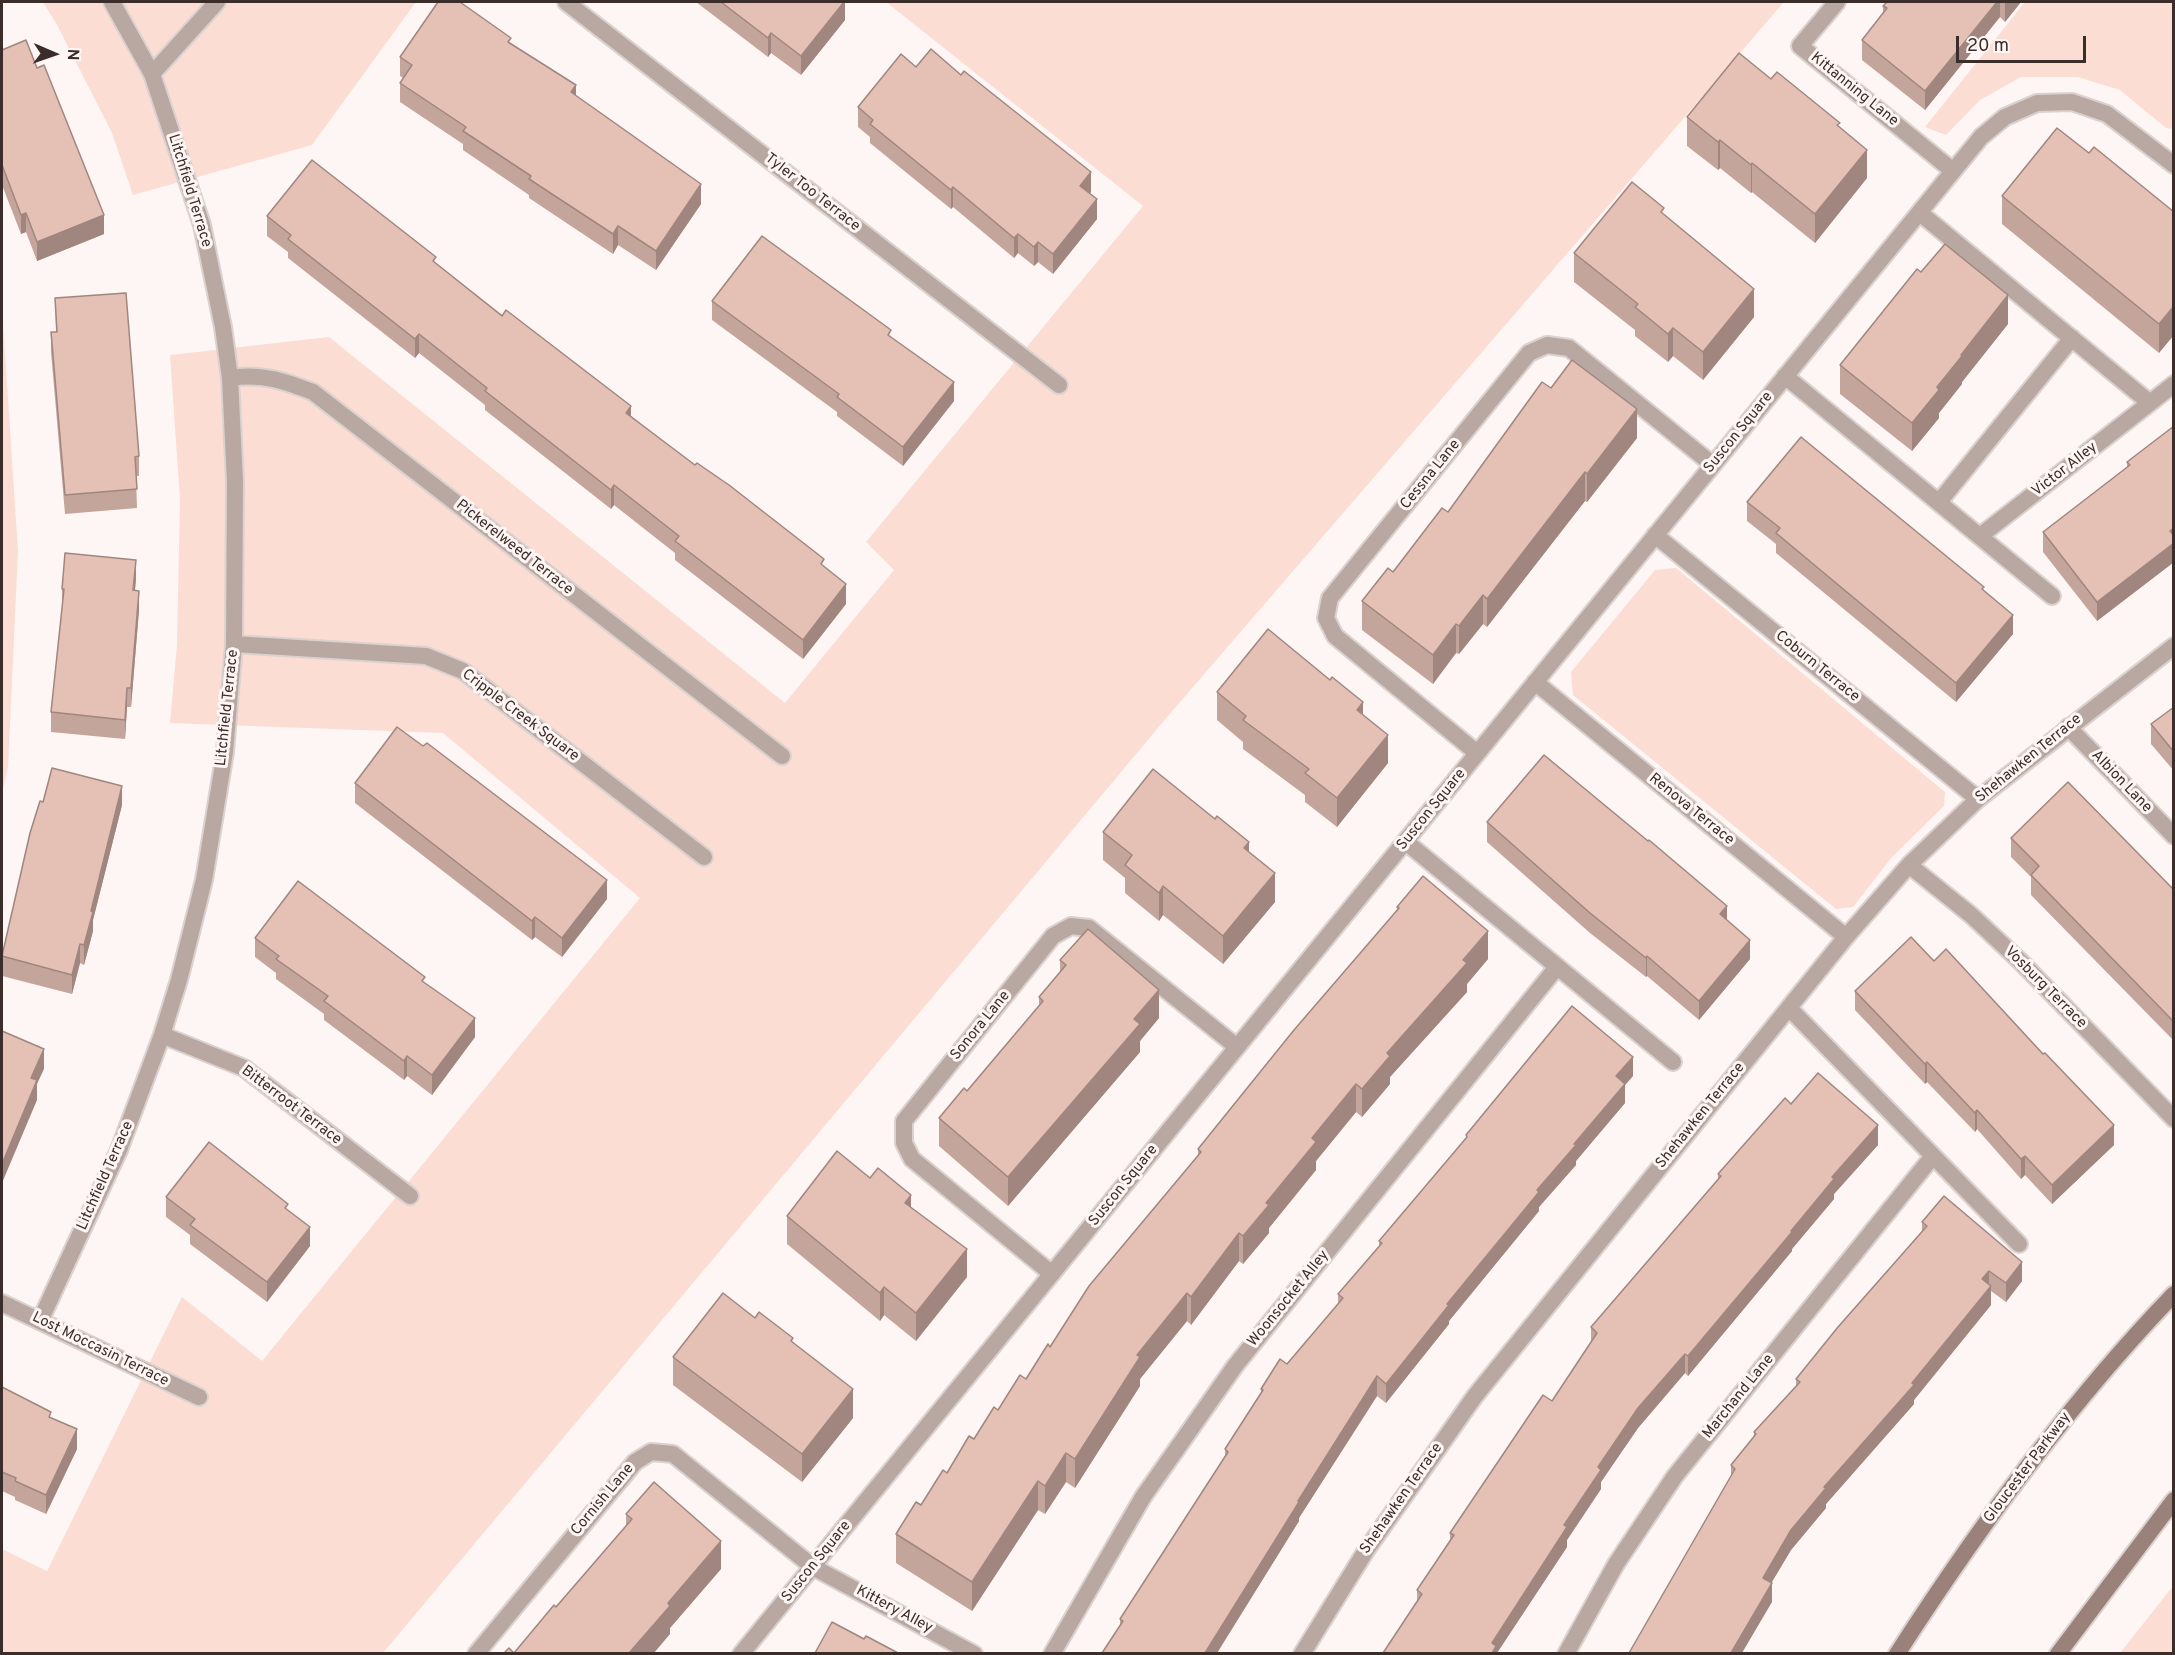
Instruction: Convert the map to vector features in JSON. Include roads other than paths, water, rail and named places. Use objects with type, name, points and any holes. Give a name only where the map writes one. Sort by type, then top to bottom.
[{"type":"main road","name":"Gloucester Parkway","points":[[1897,1653],[1942,1583],[2068,1414],[2174,1294]]},
{"type":"main road","points":[[2058,1653],[2174,1500]]},
{"type":"street","name":"Litchfield Terrace","points":[[40,1321],[119,1150],[162,1035],[179,980],[204,880],[225,752],[234,644],[236,482],[230,378],[224,327],[202,225],[152,74],[112,2]]},
{"type":"street","points":[[152,74],[217,2]]},
{"type":"street","name":"Tyler Too Terrace","points":[[566,2],[1059,385]]},
{"type":"street","name":"Kittanning Lane","points":[[1838,2],[1800,46],[1953,171]]},
{"type":"street","name":"Suscon Square","points":[[741,1653],[1981,137],[2005,117],[2037,103],[2072,102],[2106,114],[2174,165]]},
{"type":"street","points":[[1920,213],[2150,403]]},
{"type":"street","points":[[1939,502],[2073,338]]},
{"type":"street","name":"Cessna Lane","points":[[1478,753],[1335,636],[1326,618],[1330,598],[1529,353],[1547,345],[1569,348],[1713,465]]},
{"type":"street","name":"Pickerelweed Terrace","points":[[230,378],[244,376],[277,378],[313,392],[782,756]]},
{"type":"street","points":[[1785,376],[2052,596]]},
{"type":"street","name":"Victor Alley","points":[[1980,537],[2174,384]]},
{"type":"street","name":"Coburn Terrace","points":[[1655,535],[1978,799]]},
{"type":"street","name":"Cripple Creek Square","points":[[234,644],[426,656],[463,671],[704,857]]},
{"type":"street","name":"Shehawken Terrace","points":[[1302,1653],[1367,1549],[1475,1396],[1846,937],[1909,865],[1978,799],[2174,646]]},
{"type":"street","name":"Renova Terrace","points":[[1535,682],[1846,937]]},
{"type":"street","name":"Albion Lane","points":[[2068,727],[2174,836]]},
{"type":"street","points":[[1406,842],[1673,1062]]},
{"type":"street","name":"Vosburg Terrace","points":[[1909,865],[1971,915],[2020,961],[2174,1119]]},
{"type":"street","name":"Sonora Lane","points":[[1052,1274],[912,1159],[904,1143],[904,1121],[1053,936],[1071,926],[1089,928],[1237,1047]]},
{"type":"street","name":"Woonsocket Alley","points":[[1052,1653],[1143,1497],[1235,1366],[1557,967]]},
{"type":"street","points":[[1789,1008],[2019,1244]]},
{"type":"street","name":"Bitterroot Terrace","points":[[162,1035],[244,1068],[410,1196]]},
{"type":"street","name":"Marchand Lane","points":[[1566,1653],[1616,1564],[1675,1476],[1933,1156]]},
{"type":"street","name":"Lost Moccasin Terrace","points":[[2,1303],[199,1397]]},
{"type":"street","name":"Cornish Lane","points":[[476,1653],[635,1462],[651,1452],[673,1454],[813,1567]]},
{"type":"street","name":"Kittery Alley","points":[[813,1567],[974,1653]]}]
